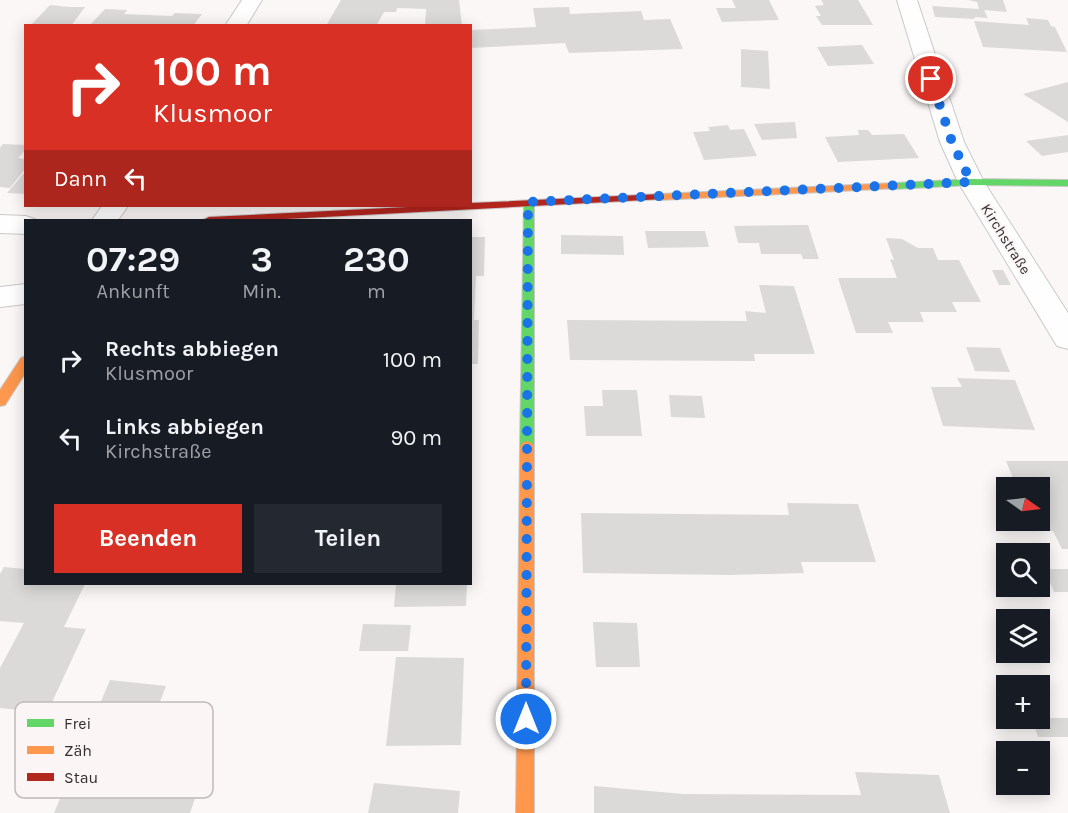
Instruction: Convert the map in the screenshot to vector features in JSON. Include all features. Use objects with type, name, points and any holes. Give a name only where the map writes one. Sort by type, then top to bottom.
[{"type":"street","points":[[236,24],[252,0]]},
{"type":"street","name":"Kirchstraße","points":[[906,0],[952,142],[971,182],[1068,338]]},
{"type":"street","points":[[472,205],[971,182],[1068,183]]},
{"type":"street","points":[[525,813],[528,202]]},
{"type":"street","points":[[227,219],[439,207]]},
{"type":"street","points":[[0,224],[24,225]]},
{"type":"street","points":[[0,297],[24,294]]},
{"type":"street","points":[[0,401],[24,364]]},
{"type":"building","points":[[341,0],[459,0],[462,24],[425,24],[426,9],[397,8],[396,12],[384,12],[377,24],[327,24]]},
{"type":"building","points":[[732,0],[769,0],[779,20],[722,22],[716,8],[736,8]]},
{"type":"building","points":[[821,0],[858,0],[873,25],[822,25],[816,16],[821,16],[815,6],[824,5]]},
{"type":"building","points":[[968,0],[1003,0],[1007,12],[984,10],[988,18],[974,17],[975,19],[935,17],[932,6],[979,9],[977,2]]},
{"type":"building","points":[[50,5],[85,7],[72,24],[32,24]]},
{"type":"building","points":[[569,7],[570,14],[641,11],[644,20],[670,19],[683,49],[569,53],[565,43],[472,48],[472,30],[536,27],[533,8]]},
{"type":"building","points":[[105,9],[127,10],[124,14],[172,16],[175,13],[202,14],[194,24],[91,24]]},
{"type":"building","points":[[1026,18],[1048,20],[1051,26],[1055,27],[1067,52],[983,47],[974,21],[1029,25]]},
{"type":"building","points":[[862,45],[874,64],[828,66],[817,47]]},
{"type":"building","points":[[741,49],[768,51],[770,89],[741,87]]},
{"type":"building","points":[[1068,82],[1068,122],[1023,94]]},
{"type":"building","points":[[795,122],[797,138],[762,140],[754,124]]},
{"type":"building","points":[[728,125],[730,130],[744,129],[757,156],[704,160],[693,132],[710,131],[708,127]]},
{"type":"building","points":[[858,130],[868,130],[872,135],[904,134],[919,158],[838,162],[825,137],[859,135]]},
{"type":"building","points":[[1068,135],[1068,152],[1042,156],[1026,141]]},
{"type":"building","points":[[3,144],[24,145],[24,151],[18,158],[24,159],[24,170],[10,188],[0,187],[0,148]]},
{"type":"building","points":[[24,173],[24,194],[7,193]]},
{"type":"building","points":[[808,225],[819,259],[803,259],[801,254],[761,254],[759,243],[738,243],[734,226]]},
{"type":"building","points":[[645,231],[705,231],[709,247],[648,248]]},
{"type":"building","points":[[561,235],[623,236],[624,255],[561,254]]},
{"type":"building","points":[[472,237],[485,237],[484,276],[476,276],[474,320],[479,320],[478,364],[472,364]]},
{"type":"building","points":[[886,238],[902,239],[918,248],[933,248],[938,260],[959,260],[981,302],[952,302],[957,312],[920,312],[924,322],[888,322],[893,333],[856,333],[838,278],[897,278],[890,259],[894,260]]},
{"type":"building","points":[[992,270],[1003,270],[1011,285],[999,285]]},
{"type":"building","points":[[759,285],[794,286],[815,354],[754,354],[755,361],[570,360],[567,320],[747,321],[745,311],[766,313]]},
{"type":"building","points":[[966,347],[1000,348],[1010,372],[975,371]]},
{"type":"building","points":[[957,378],[1015,380],[1035,430],[943,426],[931,387],[962,387]]},
{"type":"building","points":[[602,390],[637,390],[642,436],[586,436],[584,406],[603,406]]},
{"type":"building","points":[[669,395],[702,396],[705,418],[671,417]]},
{"type":"building","points":[[1006,461],[1068,461],[1068,549],[1062,549],[1053,531],[1050,531],[1050,477],[1013,477]]},
{"type":"building","points":[[787,503],[858,504],[876,562],[801,562],[804,573],[730,575],[583,573],[581,513],[789,515]]},
{"type":"building","points":[[4,567],[24,569],[24,585],[85,585],[64,627],[86,629],[52,702],[15,702],[15,710],[0,708],[0,668],[24,623],[0,621],[0,574]]},
{"type":"building","points":[[1050,569],[1068,569],[1068,592],[1054,592],[1050,582]]},
{"type":"building","points":[[396,585],[467,585],[466,606],[394,607]]},
{"type":"building","points":[[593,622],[637,623],[640,667],[596,667]]},
{"type":"building","points":[[363,624],[411,625],[408,651],[359,651]]},
{"type":"building","points":[[396,657],[464,658],[461,745],[386,746]]},
{"type":"building","points":[[110,680],[166,686],[160,702],[101,702]]},
{"type":"building","points":[[1050,718],[1068,718],[1068,737],[1038,737],[1035,729],[1050,729]]},
{"type":"building","points":[[855,772],[939,775],[950,813],[594,813],[594,786],[683,794],[861,795]]},
{"type":"building","points":[[374,783],[460,791],[458,813],[368,813]]},
{"type":"building","points":[[60,798],[195,798],[190,813],[54,813]]},
{"type":"traffic: fast","points":[[895,186],[971,182],[1068,183]]},
{"type":"traffic: fast","points":[[527,447],[529,203]]},
{"type":"traffic: slow","points":[[660,197],[895,186]]},
{"type":"traffic: slow","points":[[0,401],[24,364]]},
{"type":"traffic: slow","points":[[525,813],[527,447]]},
{"type":"traffic: jam","points":[[472,207],[660,197]]},
{"type":"traffic: jam","points":[[229,219],[464,207]]},
{"type":"route","points":[[526,719],[528,202],[971,182],[952,142],[931,79]]}]
